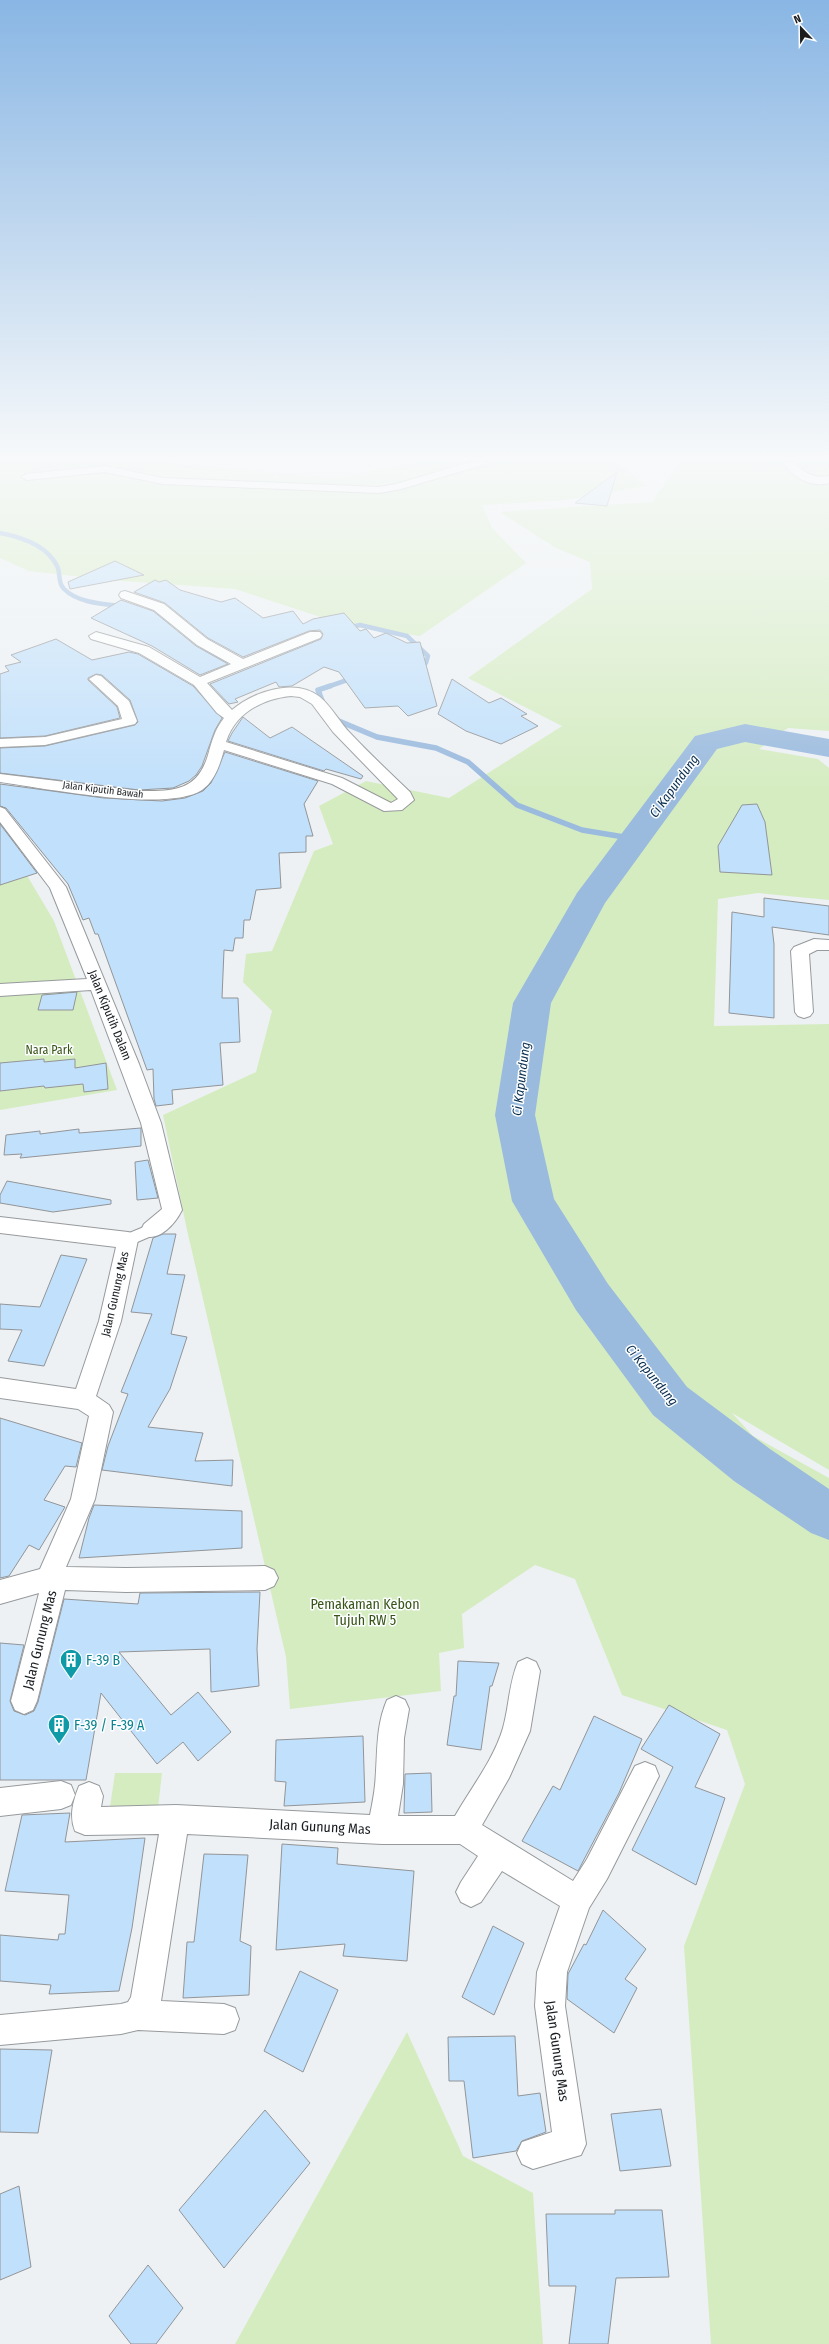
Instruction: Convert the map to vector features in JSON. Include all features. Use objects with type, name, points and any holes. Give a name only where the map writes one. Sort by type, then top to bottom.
[{"type":"street","points":[[125,595],[159,606],[202,642],[241,664]]},
{"type":"street","points":[[199,682],[315,635]]},
{"type":"street","points":[[96,636],[144,650],[199,682],[222,710],[233,717],[273,694],[302,693],[313,698],[364,756],[405,795],[406,800],[398,807],[389,808],[337,781],[219,744]]},
{"type":"street","points":[[0,743],[45,741],[130,721],[124,704],[96,679]]},
{"type":"street","name":"Jalan Kiputih Bawah","points":[[0,778],[139,796],[160,796],[197,787],[206,779],[225,726],[233,717]]},
{"type":"street","name":"Jalan Kiputih Dalam","points":[[2,817],[58,887],[130,1064],[160,1154],[172,1210],[166,1218],[151,1230]]},
{"type":"street","points":[[804,1012],[800,951],[814,944],[829,946]]},
{"type":"street","points":[[0,990],[98,984]]},
{"type":"street","name":"Jalan Gunung Mas","points":[[0,1225],[128,1240],[119,1286],[106,1337],[83,1400]]},
{"type":"street","points":[[128,1240],[151,1230]]},
{"type":"street","name":"Jalan Gunung Mas","points":[[0,1388],[83,1400],[101,1412],[83,1499],[51,1578],[24,1701]]},
{"type":"street","name":"Jalan Gunung Mas","points":[[0,1592],[51,1578],[126,1580],[265,1578]]},
{"type":"street","points":[[527,1671],[516,1731],[499,1768],[463,1830],[577,1900]]},
{"type":"street","points":[[382,1830],[389,1784],[390,1738],[396,1709]]},
{"type":"street","name":"Jalan Gunung Mas","points":[[533,2153],[570,2144],[549,1992],[552,1972],[577,1900],[597,1869],[645,1776]]},
{"type":"street","points":[[0,1802],[61,1795]]},
{"type":"street","name":"Jalan Gunung Mas","points":[[89,1796],[85,1821],[176,1819],[382,1830],[463,1830]]},
{"type":"street","points":[[138,2015],[146,2001],[168,1851],[176,1819]]},
{"type":"street","points":[[471,1892],[498,1852]]},
{"type":"street","points":[[0,2030],[121,2019],[138,2015],[224,2019]]},
{"type":"green space","points":[[32,571],[514,571],[420,636],[348,626],[235,589],[109,580]]},
{"type":"green space","name":"Pemakaman Kebon Tujuh RW 5","points":[[591,571],[829,571],[829,731],[788,728],[759,749],[818,759],[829,768],[829,900],[758,893],[718,899],[714,1026],[829,1024],[829,1470],[732,1413],[753,1436],[829,1478],[829,2344],[711,2344],[684,1946],[745,1784],[727,1730],[622,1695],[575,1579],[535,1565],[462,1614],[464,1648],[439,1653],[441,1691],[290,1709],[286,1657],[187,1230],[163,1115],[256,1072],[272,1011],[243,982],[246,954],[272,951],[314,851],[333,844],[319,806],[366,781],[449,798],[562,726],[468,678],[592,589]]},
{"type":"green space","name":"Nara Park","points":[[0,830],[54,921],[117,1090],[0,1110]]},
{"type":"green space","points":[[115,1773],[162,1773],[158,1808],[110,1807]]},
{"type":"green space","points":[[407,2032],[463,2156],[533,2193],[543,2344],[235,2344]]},
{"type":"building","points":[[92,571],[137,571],[144,575],[70,589],[68,582]]},
{"type":"building","points":[[155,580],[159,582],[166,580],[180,590],[221,602],[235,598],[263,618],[293,611],[303,624],[313,619],[344,613],[360,631],[366,629],[374,638],[386,633],[407,643],[420,642],[437,706],[408,716],[398,706],[365,708],[339,672],[324,667],[292,686],[279,687],[276,682],[235,699],[238,702],[229,704],[210,684],[321,639],[323,634],[320,630],[309,631],[243,657],[208,638],[165,603],[134,592]]},
{"type":"building","points":[[121,600],[153,611],[196,646],[228,664],[200,675],[152,646],[91,618]]},
{"type":"building","points":[[56,639],[92,660],[129,652],[138,654],[193,686],[222,718],[215,730],[202,766],[196,775],[189,781],[173,788],[139,790],[0,773],[0,748],[45,746],[135,725],[138,722],[130,700],[102,675],[96,674],[88,678],[88,680],[117,707],[120,718],[45,736],[0,738],[0,674],[9,671],[5,666],[21,662],[11,655]]},
{"type":"building","points":[[452,679],[489,703],[501,698],[527,714],[521,716],[538,726],[501,744],[466,731],[438,714]]},
{"type":"building","points":[[243,717],[270,738],[292,727],[363,776],[361,779],[326,769],[324,771],[228,741]]},
{"type":"building","points":[[225,752],[318,781],[304,804],[313,836],[306,836],[306,852],[279,853],[281,888],[256,890],[250,920],[244,920],[243,938],[235,938],[233,951],[224,950],[222,998],[238,998],[240,1042],[220,1043],[223,1085],[172,1090],[173,1104],[156,1106],[154,1099],[153,1069],[147,1070],[98,934],[95,934],[89,918],[83,920],[68,884],[6,808],[0,806],[0,784],[104,798],[162,801],[185,798],[203,791],[211,783]]},
{"type":"building","points":[[757,804],[765,822],[772,875],[720,872],[718,846],[742,805]]},
{"type":"building","points":[[0,824],[37,873],[0,885]]},
{"type":"building","points":[[764,898],[829,906],[829,935],[772,927],[774,944],[774,1018],[729,1013],[732,912],[764,917]]},
{"type":"building","points":[[77,992],[73,1010],[38,1010],[42,995]]},
{"type":"building","points":[[44,1059],[44,1062],[75,1059],[75,1068],[106,1063],[108,1089],[84,1092],[83,1084],[45,1088],[44,1086],[0,1091],[0,1063]]},
{"type":"building","points":[[141,1128],[141,1146],[20,1158],[22,1154],[4,1155],[6,1135],[40,1131],[40,1134],[79,1129],[79,1133]]},
{"type":"building","points":[[148,1160],[158,1198],[137,1200],[135,1162]]},
{"type":"building","points":[[7,1181],[111,1200],[111,1204],[53,1212],[0,1203],[0,1195]]},
{"type":"building","points":[[163,1234],[176,1234],[167,1274],[185,1275],[171,1334],[187,1337],[170,1389],[148,1427],[203,1433],[195,1461],[233,1460],[232,1486],[102,1470],[108,1446],[128,1394],[121,1392],[152,1314],[131,1312],[153,1238]]},
{"type":"building","points":[[61,1255],[87,1259],[44,1366],[8,1361],[22,1330],[0,1329],[0,1304],[40,1307]]},
{"type":"building","points":[[0,1418],[82,1443],[76,1467],[65,1466],[44,1500],[65,1507],[39,1550],[29,1545],[9,1576],[0,1578]]},
{"type":"building","points":[[94,1505],[242,1511],[242,1548],[79,1558],[89,1518]]},
{"type":"building","points":[[260,1592],[257,1649],[259,1686],[211,1692],[210,1649],[119,1652],[171,1715],[198,1692],[231,1732],[198,1761],[183,1742],[157,1764],[101,1693],[86,1780],[0,1780],[0,1643],[24,1645],[10,1701],[14,1711],[25,1715],[34,1711],[38,1702],[64,1599],[138,1604],[140,1593]]},
{"type":"building","points":[[458,1661],[499,1663],[492,1686],[490,1686],[481,1750],[447,1745],[454,1696],[456,1696]]},
{"type":"building","points":[[669,1705],[720,1734],[695,1787],[725,1798],[696,1885],[632,1850],[673,1767],[641,1749]]},
{"type":"building","points":[[594,1716],[642,1739],[619,1793],[578,1871],[522,1841],[553,1786],[560,1790]]},
{"type":"building","points":[[363,1736],[365,1802],[284,1806],[286,1782],[275,1781],[276,1740]]},
{"type":"building","points":[[431,1773],[432,1812],[404,1813],[405,1774]]},
{"type":"building","points":[[70,1813],[65,1842],[145,1838],[132,1928],[119,1991],[49,1994],[51,1985],[0,1981],[0,1935],[58,1940],[59,1934],[65,1934],[69,1895],[5,1891],[22,1815]]},
{"type":"building","points":[[282,1844],[338,1848],[337,1864],[414,1871],[407,1961],[343,1956],[345,1944],[276,1950]]},
{"type":"building","points":[[204,1854],[248,1855],[240,1941],[251,1946],[249,1995],[183,1998],[187,1942],[194,1942]]},
{"type":"building","points":[[603,1910],[646,1949],[625,1979],[637,1988],[614,2033],[567,1999],[568,1974],[584,1944],[586,1945]]},
{"type":"building","points":[[493,1926],[524,1943],[494,2015],[462,1997]]},
{"type":"building","points":[[300,1971],[338,1990],[303,2072],[264,2051]]},
{"type":"building","points":[[515,2036],[518,2096],[540,2093],[546,2132],[522,2141],[516,2151],[473,2158],[464,2081],[449,2081],[448,2037]]},
{"type":"building","points":[[0,2049],[52,2050],[38,2133],[0,2132]]},
{"type":"building","points":[[661,2109],[671,2166],[620,2171],[611,2114]]},
{"type":"building","points":[[265,2110],[310,2163],[224,2268],[179,2210]]},
{"type":"building","points":[[19,2186],[31,2267],[0,2280],[0,2194]]},
{"type":"building","points":[[615,2210],[662,2210],[669,2277],[616,2278],[608,2344],[569,2344],[576,2286],[549,2286],[546,2214],[615,2214]]},
{"type":"building","points":[[148,2265],[183,2308],[156,2344],[131,2344],[109,2316]]},
{"type":"waterway","points":[[59,571],[62,586],[70,594],[91,602],[122,606]]},
{"type":"waterway","points":[[150,611],[174,624]]},
{"type":"waterway","points":[[347,628],[360,625],[407,636],[428,656],[426,663],[418,667]]},
{"type":"waterway","points":[[193,640],[221,660],[234,661]]},
{"type":"waterway","points":[[327,687],[353,678]]},
{"type":"waterway","points":[[324,706],[318,690],[327,687]]},
{"type":"waterway","points":[[334,719],[377,737],[436,748],[468,762],[517,805],[582,830],[636,839]]},
{"type":"waterway","name":"Ci Kapundung","points":[[829,748],[745,733],[706,742],[589,901],[532,1003],[515,1115],[533,1201],[592,1297],[670,1401],[752,1465],[829,1517]]},
{"type":"place","name":"F-39 B","points":[[71,1680]]},
{"type":"place","name":"F-39 / F-39 A","points":[[59,1744]]}]
